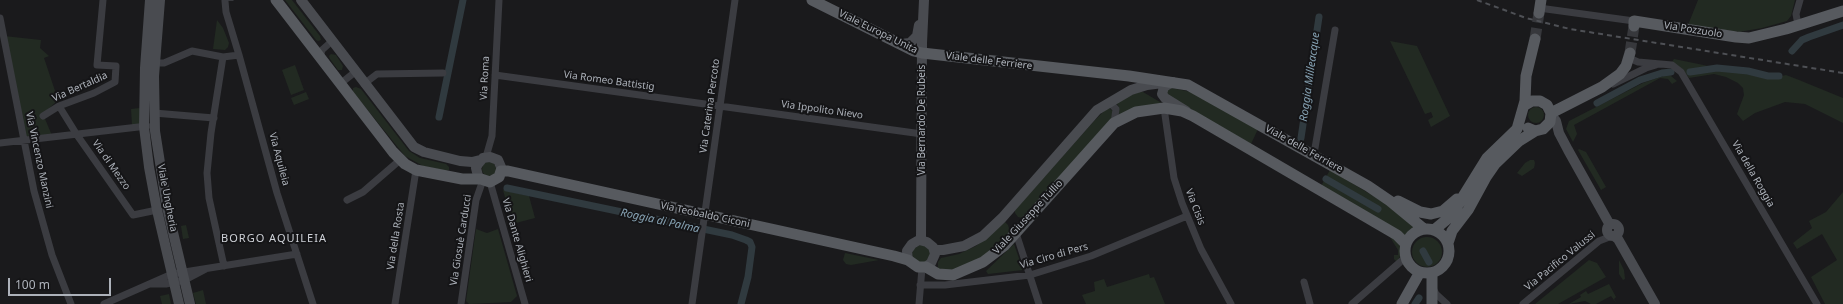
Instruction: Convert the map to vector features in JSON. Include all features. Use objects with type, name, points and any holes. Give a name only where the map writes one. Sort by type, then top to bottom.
[{"type":"main road","points":[[276,0],[400,160],[416,170],[468,180],[485,180],[499,177],[501,171]]},
{"type":"main road","name":"Viale Europa Unita","points":[[812,0],[914,51],[922,53]]},
{"type":"main road","name":"Via Pozzuolo","points":[[1634,24],[1742,38],[1762,35],[1843,10]]},
{"type":"main road","points":[[1535,39],[1526,76],[1523,110],[1524,126],[1535,131]]},
{"type":"main road","name":"Viale delle Ferriere","points":[[922,53],[1175,82],[1188,85],[1314,154],[1384,197],[1429,230]]},
{"type":"main road","points":[[1551,114],[1602,87],[1620,74],[1626,66],[1629,55]]},
{"type":"main road","points":[[1384,197],[1398,201],[1426,214],[1443,211],[1454,202],[1492,152],[1517,129],[1523,110],[1532,101],[1540,101],[1547,105],[1551,114],[1550,122],[1547,127],[1535,131],[1519,141],[1496,164],[1468,210],[1452,231],[1448,243],[1448,259],[1440,269],[1432,273],[1420,272],[1413,268],[1406,257],[1406,244],[1415,233],[1429,230],[1451,216],[1475,176]]},
{"type":"main road","points":[[1164,108],[1182,111],[1193,116],[1396,235],[1406,244]]},
{"type":"main road","name":"Viale Giuseppe Tullio","points":[[924,267],[938,274],[947,275],[959,273],[983,262],[996,253],[1016,233],[1114,123],[1136,112],[1164,108]]},
{"type":"main road","name":"Via Teobaldo Ciconi","points":[[501,171],[704,219],[908,260]]},
{"type":"main road","points":[[1429,230],[1441,234],[1448,243]]},
{"type":"main road","points":[[908,260],[914,266],[924,267]]},
{"type":"main road","points":[[1402,304],[1420,272]]},
{"type":"main road","points":[[1432,273],[1432,304]]},
{"type":"street","name":"Via Bertaldia","points":[[43,116],[59,106],[94,93],[115,82],[116,66],[97,65],[103,0]]},
{"type":"street","name":"Viale Ungheria","points":[[150,0],[146,46],[151,109],[155,124],[166,202],[190,304]]},
{"type":"street","name":"Viale Ungheria","points":[[160,0],[151,109],[144,127],[149,167],[157,210],[179,304]]},
{"type":"street","points":[[301,0],[364,84],[407,139],[418,150],[460,161],[472,162],[490,157],[498,160],[501,171]]},
{"type":"street","name":"Via Roma","points":[[483,159],[492,136],[500,0]]},
{"type":"street","name":"Via Caterina Percoto","points":[[692,304],[735,0]]},
{"type":"street","name":"Via Bernardo De Rubeis","points":[[901,44],[910,43],[917,36],[924,0]]},
{"type":"street","name":"Via Bernardo De Rubeis","points":[[921,240],[922,53],[924,0]]},
{"type":"street","points":[[1798,25],[1796,14],[1800,0]]},
{"type":"street","name":"Via Aquileia","points":[[228,1],[229,19],[277,193],[313,304]]},
{"type":"street","name":"Via Pozzuolo","points":[[1540,7],[1634,24]]},
{"type":"street","name":"Via Vincenzo Manzini","points":[[0,18],[34,191],[52,255],[71,304]]},
{"type":"street","points":[[1314,154],[1335,30]]},
{"type":"street","points":[[320,57],[322,50],[332,41]]},
{"type":"street","points":[[154,63],[164,63],[192,51],[204,52],[223,57],[240,55]]},
{"type":"street","name":"Via della Roggia","points":[[1629,55],[1638,62],[1675,66],[1683,74],[1817,304]]},
{"type":"street","points":[[223,57],[207,173],[209,198],[224,266]]},
{"type":"street","points":[[1602,87],[1611,85],[1646,68],[1664,64]]},
{"type":"street","points":[[340,84],[355,72]]},
{"type":"street","points":[[364,84],[377,74],[443,73]]},
{"type":"street","name":"Via Romeo Battistig","points":[[495,75],[720,106]]},
{"type":"street","points":[[1175,82],[1166,85],[1162,90],[1162,94],[1165,98],[1193,116]]},
{"type":"street","name":"Viale delle Ferriere","points":[[1142,86],[1175,82]]},
{"type":"street","name":"Viale Giuseppe Tullio","points":[[934,250],[964,246],[983,236],[1002,218],[1098,110],[1119,95],[1142,86]]},
{"type":"street","points":[[1107,103],[1111,104],[1116,109],[1114,123]]},
{"type":"street","name":"Via di Mezzo","points":[[59,106],[77,135],[133,215],[157,210]]},
{"type":"street","name":"Via Ippolito Nievo","points":[[720,106],[922,134]]},
{"type":"street","name":"Via Cisis","points":[[1164,108],[1174,178],[1187,216],[1201,249],[1231,304]]},
{"type":"street","points":[[151,109],[214,118]]},
{"type":"street","points":[[1551,114],[1558,124],[1560,133],[1610,225],[1615,224],[1619,228],[1618,232],[1613,236],[1618,239],[1655,304]]},
{"type":"street","points":[[1,143],[144,127],[155,124]]},
{"type":"street","points":[[1547,127],[1560,133]]},
{"type":"street","points":[[483,159],[478,164],[477,172],[485,180]]},
{"type":"street","points":[[347,200],[363,192],[400,160]]},
{"type":"street","name":"Via della Rosta","points":[[395,304],[416,170]]},
{"type":"street","name":"Via Giosuè Carducci","points":[[461,304],[476,200],[485,180]]},
{"type":"street","name":"Via Dante Alighieri","points":[[485,180],[525,304]]},
{"type":"street","name":"Via Ciro di Pers","points":[[920,285],[945,284],[1030,275],[1091,256],[1187,216]]},
{"type":"street","points":[[1016,233],[1039,304]]},
{"type":"street","name":"Via Pacifico Valussi","points":[[1523,304],[1599,241],[1613,236]]},
{"type":"street","points":[[908,260],[907,254],[910,246],[916,241],[921,240],[929,243],[934,250],[933,260],[924,267],[920,285],[919,304]]},
{"type":"street","points":[[104,304],[152,284],[158,280],[184,276],[206,269],[297,254]]},
{"type":"street","points":[[1352,304],[1406,257]]},
{"type":"street","points":[[1304,282],[1310,304]]},
{"type":"street","points":[[1432,286],[1436,294],[1447,304]]},
{"type":"shaded area","points":[[285,0],[292,0],[320,36],[321,40],[316,40]]},
{"type":"shaded area","points":[[1698,0],[1795,0],[1791,16],[1787,21],[1762,28],[1739,32],[1688,25]]},
{"type":"shaded area","points":[[217,20],[223,28],[229,43],[225,50],[213,49]]},
{"type":"shaded area","points":[[4,36],[41,40],[40,48],[49,56],[44,58],[58,100],[43,114],[53,138],[23,141]]},
{"type":"shaded area","points":[[1390,41],[1417,46],[1450,116],[1431,127],[1428,120],[1433,117],[1431,112],[1425,114]]},
{"type":"shaded area","points":[[331,54],[336,55],[343,66],[342,70],[338,70],[330,59],[329,56]]},
{"type":"shaded area","points":[[1674,59],[1728,70],[1777,77],[1786,75],[1843,98],[1843,123],[1805,104],[1785,102],[1755,113],[1743,121],[1737,114],[1744,95],[1743,88],[1738,83],[1726,77],[1714,74],[1689,78],[1682,69],[1672,62]]},
{"type":"shaded area","points":[[295,65],[304,90],[291,95],[282,70]]},
{"type":"shaded area","points":[[1666,75],[1671,76],[1677,81],[1672,84],[1668,79],[1660,78],[1574,125],[1577,134],[1573,142],[1566,129],[1569,121],[1643,83]]},
{"type":"shaded area","points":[[356,87],[361,89],[409,151],[420,158],[446,164],[449,167],[449,170],[446,171],[423,166],[405,156],[353,92],[353,88]]},
{"type":"shaded area","points":[[1172,88],[1191,92],[1258,129],[1251,144],[1167,96],[1166,91]]},
{"type":"shaded area","points":[[306,92],[309,99],[294,105],[291,98]]},
{"type":"shaded area","points":[[1139,92],[1143,92],[1165,105],[1119,115],[1119,107],[1115,101]]},
{"type":"shaded area","points":[[1536,107],[1543,112],[1544,115],[1539,122],[1536,123],[1529,118],[1528,115],[1533,108]]},
{"type":"shaded area","points":[[140,108],[141,124],[132,125],[131,109]]},
{"type":"shaded area","points":[[1109,108],[1114,112],[1112,118],[1023,218],[1018,217],[1015,210],[1094,121],[1106,109]]},
{"type":"shaded area","points":[[1579,149],[1586,152],[1606,187],[1601,190],[1578,150]]},
{"type":"shaded area","points":[[1530,160],[1534,160],[1534,168],[1522,176],[1517,173],[1525,163]]},
{"type":"shaded area","points":[[486,162],[492,162],[496,166],[496,172],[492,176],[486,176],[482,172],[482,166]]},
{"type":"shaded area","points":[[1330,170],[1380,200],[1415,226],[1404,236],[1321,186]]},
{"type":"shaded area","points":[[503,190],[529,196],[535,218],[512,224]]},
{"type":"shaded area","points":[[1843,192],[1843,304],[1825,304],[1811,277],[1837,260],[1822,234],[1797,249],[1793,243],[1812,228],[1809,221],[1826,212]]},
{"type":"shaded area","points":[[1005,222],[1008,225],[1010,232],[994,249],[964,268],[942,272],[938,268],[938,262],[941,258],[959,254],[976,246]]},
{"type":"shaded area","points":[[186,225],[189,238],[183,239],[181,226]]},
{"type":"shaded area","points":[[476,229],[487,233],[498,229],[517,296],[511,302],[469,304],[466,301]]},
{"type":"shaded area","points":[[1388,234],[1400,245],[1400,256],[1397,262],[1394,259],[1394,255],[1398,255],[1398,250]]},
{"type":"shaded area","points":[[1427,237],[1433,238],[1441,246],[1441,258],[1433,266],[1427,267],[1421,266],[1413,258],[1412,252],[1413,246],[1421,238]]},
{"type":"shaded area","points":[[1014,244],[1023,270],[988,274],[986,271]]},
{"type":"shaded area","points":[[921,245],[927,248],[930,254],[927,260],[921,263],[915,260],[912,254],[915,248]]},
{"type":"shaded area","points":[[845,253],[879,260],[851,265],[846,264],[843,260]]},
{"type":"shaded area","points":[[1589,260],[1597,263],[1606,277],[1558,304],[1535,304]]},
{"type":"shaded area","points":[[1619,260],[1624,270],[1625,279],[1623,280],[1619,274]]},
{"type":"shaded area","points":[[1149,274],[1150,278],[1154,277],[1165,304],[1086,304],[1082,295],[1095,291],[1094,282],[1104,279],[1107,287]]},
{"type":"shaded area","points":[[1609,284],[1616,297],[1614,299],[1617,304],[1611,296],[1596,304],[1591,304],[1585,301],[1569,304],[1581,297],[1580,295],[1586,291],[1588,294]]},
{"type":"shaded area","points":[[203,290],[206,304],[196,304],[193,293]]},
{"type":"shaded area","points":[[169,294],[171,304],[162,304],[160,296]]},
{"type":"waterway","name":"Roggia di Palma","points":[[439,117],[463,0]]},
{"type":"waterway","name":"Roggia Milleacque","points":[[1301,138],[1319,17]]},
{"type":"waterway","points":[[1792,51],[1802,40],[1843,25]]},
{"type":"waterway","points":[[1690,72],[1717,68],[1748,71],[1768,76],[1779,76]]},
{"type":"waterway","points":[[1597,103],[1640,80],[1662,73],[1671,72]]},
{"type":"waterway","name":"Roggia Milleacque","points":[[1326,179],[1378,209]]},
{"type":"waterway","name":"Roggia di Palma","points":[[507,188],[732,235],[746,240],[750,242],[752,247],[748,277],[741,304]]},
{"type":"waterway","points":[[1423,251],[1429,262]]},
{"type":"waterway","points":[[1415,304],[1419,298]]},
{"type":"tunnel","points":[[1535,39],[1539,13]]},
{"type":"tunnel","points":[[1630,53],[1634,26]]},
{"type":"railway","points":[[1477,0],[1526,18],[1570,29],[1843,73]]},
{"type":"district","name":"BORGO AQUILEIA","points":[[274,239]]}]
